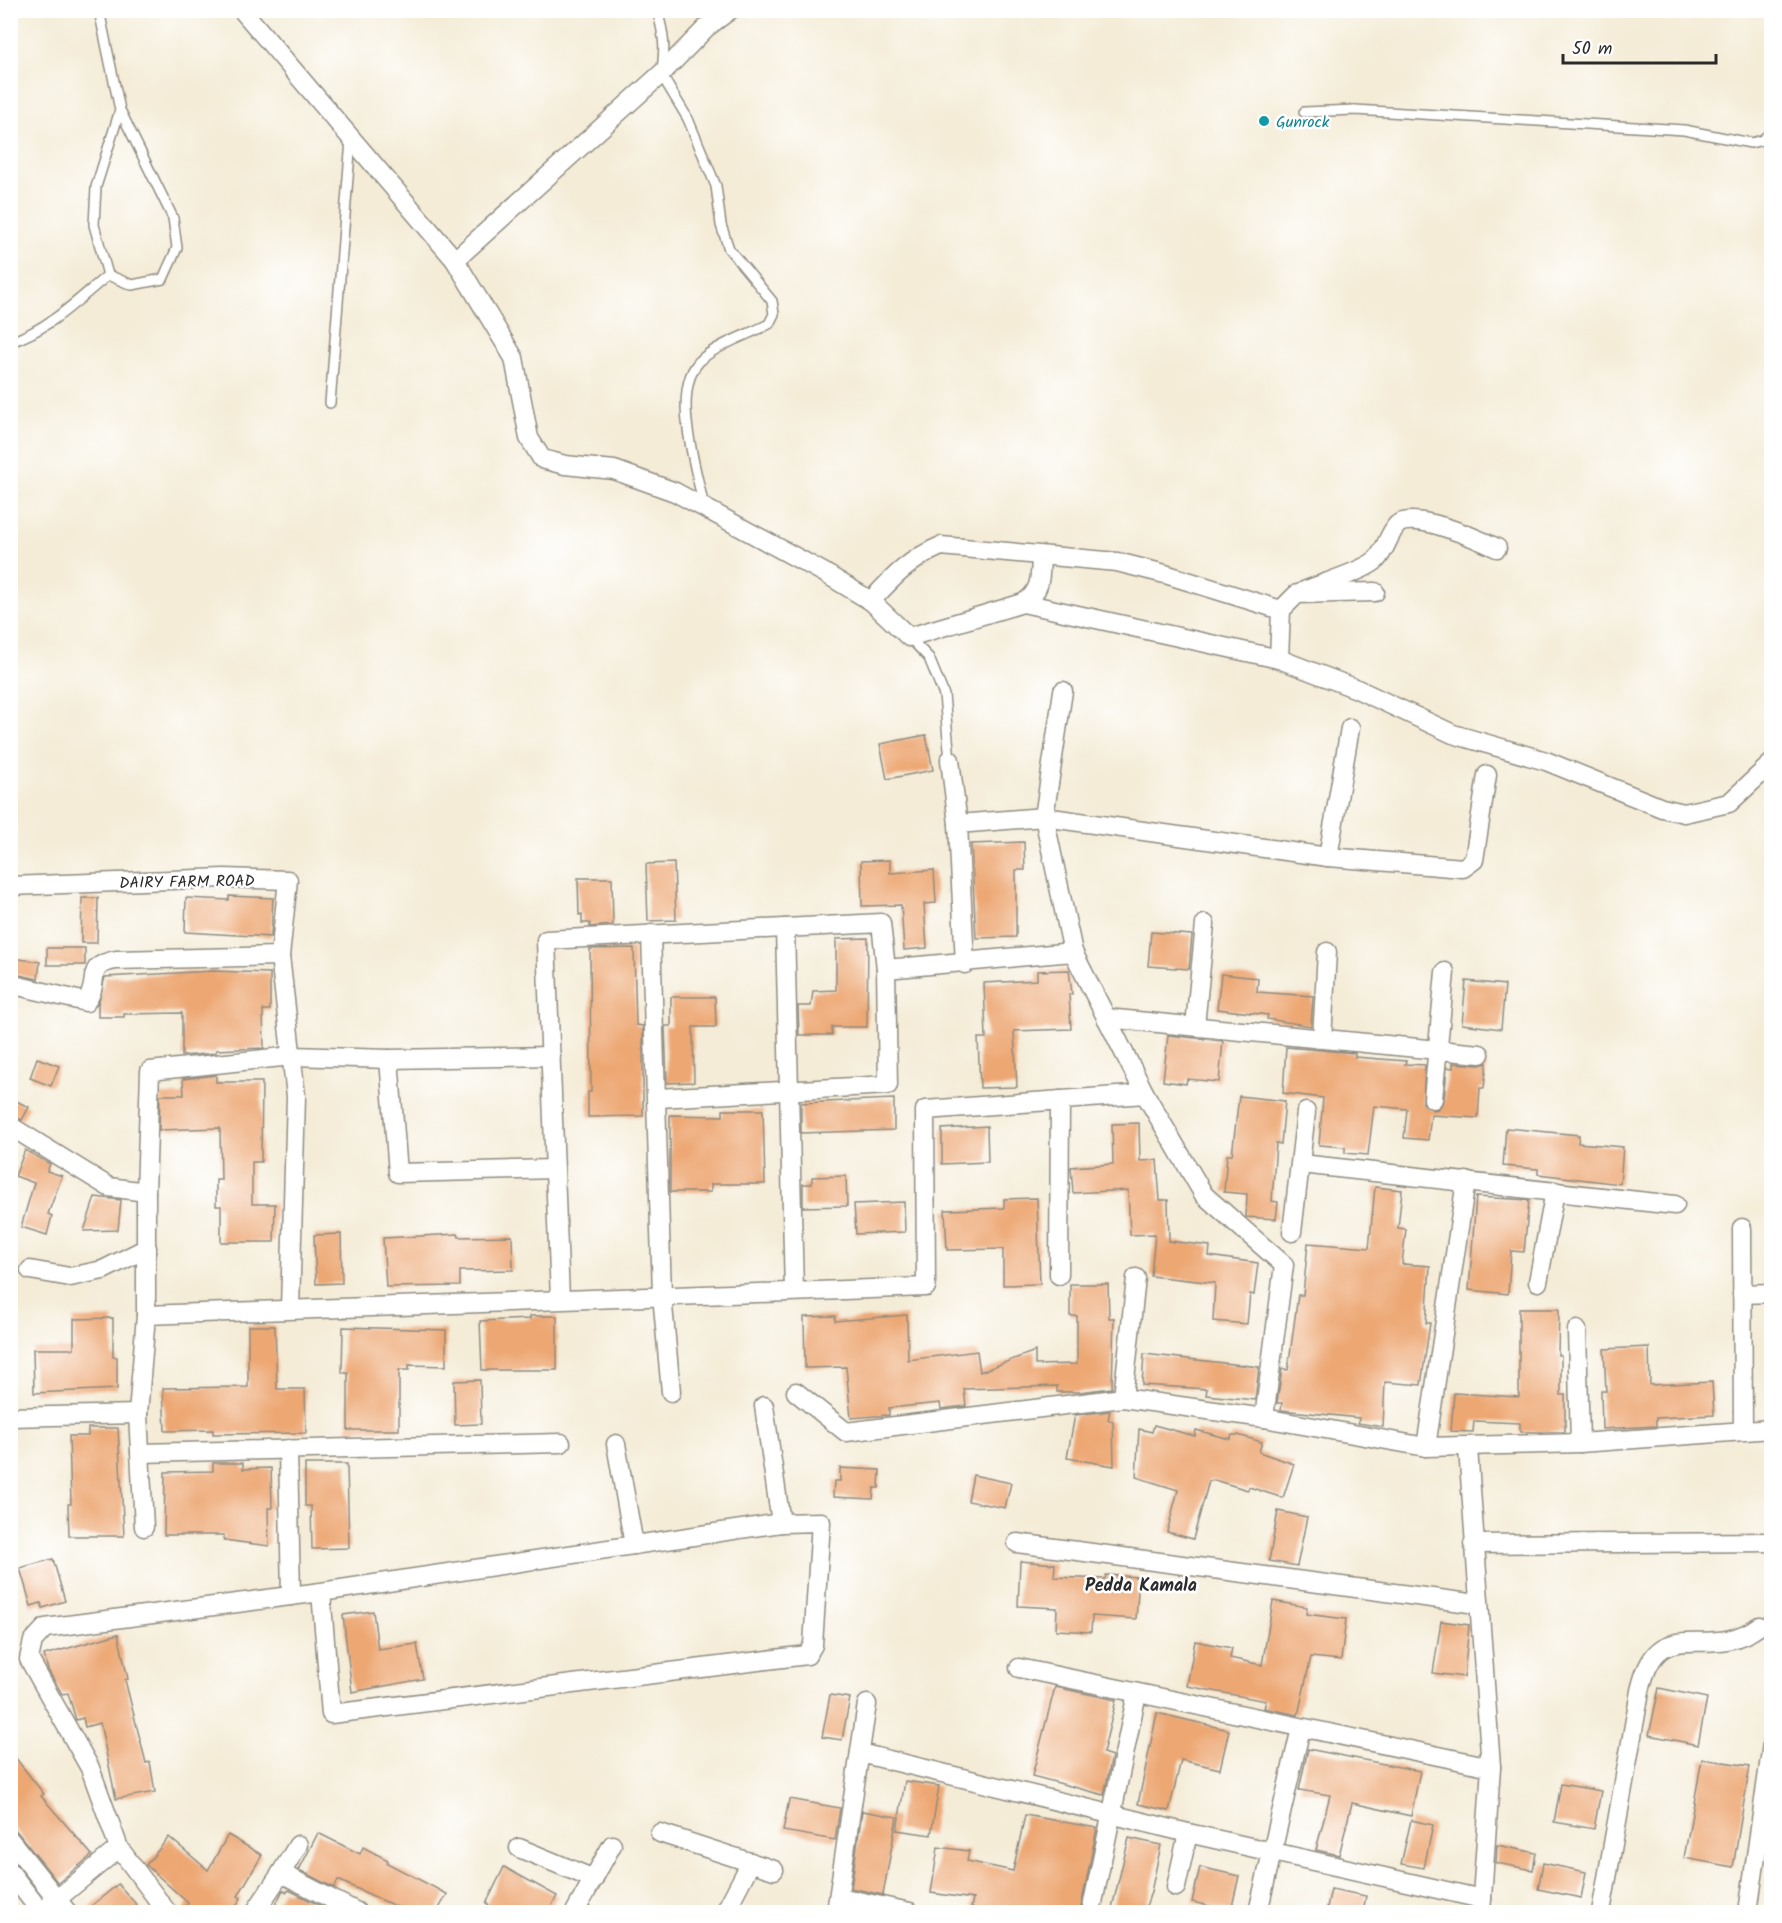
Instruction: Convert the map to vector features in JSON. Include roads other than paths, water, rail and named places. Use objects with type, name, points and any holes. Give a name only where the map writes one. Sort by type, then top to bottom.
[{"type":"street","points":[[242,10],[454,260],[514,358],[529,438],[542,459],[565,465],[614,470],[675,492],[823,572],[871,601],[909,637],[1023,603],[1034,597],[1040,583],[1041,556]]},
{"type":"street","points":[[454,260],[661,74],[707,27],[730,10]]},
{"type":"street","points":[[1279,659],[1281,610],[1297,594],[1374,562],[1384,550],[1398,525],[1406,521],[1457,531],[1497,548]]},
{"type":"street","points":[[871,601],[900,569],[919,555],[941,546],[1117,562],[1281,610]]},
{"type":"street","points":[[1297,594],[1375,592]]},
{"type":"street","points":[[1023,603],[1279,659],[1357,689],[1453,734],[1546,761],[1662,808],[1684,813],[1729,803],[1772,763]]},
{"type":"street","points":[[1063,691],[1044,817],[1073,952],[1145,1094],[1204,1195],[1284,1264],[1264,1418]]},
{"type":"street","points":[[1328,857],[1350,728]]},
{"type":"street","points":[[950,760],[958,824],[965,964]]},
{"type":"street","points":[[958,824],[1044,817],[1328,857],[1463,867],[1474,860],[1487,775]]},
{"type":"street","name":"DAIRY FARM ROAD","points":[[10,886],[224,878],[288,880],[280,956]]},
{"type":"street","points":[[560,1299],[546,940],[881,923],[886,969],[888,1084],[658,1098]]},
{"type":"street","points":[[1195,1026],[1205,924]]},
{"type":"street","points":[[785,928],[794,1291]]},
{"type":"street","points":[[651,934],[658,1098],[662,1295],[671,1392]]},
{"type":"street","points":[[886,969],[965,964],[1073,952]]},
{"type":"street","points":[[1322,1039],[1327,952]]},
{"type":"street","points":[[10,984],[86,1002],[90,996],[96,967],[100,963],[116,960],[280,956],[296,1096],[290,1309]]},
{"type":"street","points":[[1433,1099],[1445,972]]},
{"type":"street","points":[[1106,1018],[1480,1054]]},
{"type":"street","points":[[144,1527],[138,1414],[146,1315],[146,1192],[150,1071],[292,1056],[389,1059],[551,1056]]},
{"type":"street","points":[[389,1059],[398,1173],[555,1169]]},
{"type":"street","points":[[146,1315],[926,1287],[925,1110],[1145,1094]]},
{"type":"street","points":[[1059,1275],[1060,1100]]},
{"type":"street","points":[[1292,1232],[1306,1112]]},
{"type":"street","points":[[10,1126],[109,1187],[146,1192]]},
{"type":"street","points":[[1301,1164],[1676,1205]]},
{"type":"street","points":[[1426,1447],[1466,1181]]},
{"type":"street","points":[[1539,1282],[1555,1191]]},
{"type":"street","points":[[1742,1228],[1743,1430]]},
{"type":"street","points":[[30,1270],[70,1277],[104,1270],[147,1248]]},
{"type":"street","points":[[1123,1398],[1136,1278]]},
{"type":"street","points":[[1742,1294],[1772,1293]]},
{"type":"street","points":[[1576,1330],[1580,1443]]},
{"type":"street","points":[[796,1392],[846,1432],[1123,1398],[1264,1418],[1426,1447],[1468,1448],[1580,1443],[1772,1429]]},
{"type":"street","points":[[764,1406],[781,1523]]},
{"type":"street","points":[[10,1417],[138,1414]]},
{"type":"street","points":[[140,1453],[561,1443]]},
{"type":"street","points":[[616,1444],[634,1545]]},
{"type":"street","points":[[860,1753],[1111,1812],[1188,1833],[1271,1849],[1482,1906],[1491,1767],[1477,1604],[1468,1448]]},
{"type":"street","points":[[288,1449],[291,1596]]},
{"type":"street","points":[[167,1912],[119,1848],[90,1768],[29,1659],[33,1641],[45,1628],[321,1592],[781,1523],[821,1522],[813,1645],[807,1655],[331,1714],[321,1592]]},
{"type":"street","points":[[1473,1544],[1772,1542]]},
{"type":"street","points":[[1017,1543],[1477,1604]]},
{"type":"street","points":[[1601,1912],[1640,1691],[1654,1652],[1666,1644],[1733,1640],[1759,1626]]},
{"type":"street","points":[[1019,1668],[1491,1767]]},
{"type":"street","points":[[1091,1912],[1137,1694]]},
{"type":"street","points":[[867,1704],[837,1905],[910,1912]]},
{"type":"street","points":[[1258,1912],[1301,1728]]},
{"type":"street","points":[[1748,1912],[1772,1744]]},
{"type":"street","points":[[660,1833],[774,1870]]},
{"type":"street","points":[[1176,1887],[1188,1833]]},
{"type":"street","points":[[10,1840],[62,1906]]},
{"type":"street","points":[[255,1912],[298,1845]]},
{"type":"street","points":[[574,1912],[612,1845]]},
{"type":"street","points":[[10,1872],[41,1912],[62,1906],[119,1848]]},
{"type":"street","points":[[519,1848],[594,1879]]},
{"type":"street","points":[[726,1912],[751,1862]]},
{"type":"street","points":[[281,1873],[357,1912]]},
{"type":"lane","points":[[99,10],[120,110],[173,218],[177,248],[163,279],[132,285],[108,275]]},
{"type":"lane","points":[[657,10],[664,32],[666,52],[661,74],[688,119],[716,186],[721,225],[729,249],[772,301],[774,314],[769,324],[703,357],[690,372],[685,396],[704,508]]},
{"type":"lane","points":[[108,275],[94,225],[96,187],[120,110]]},
{"type":"lane","points":[[1304,112],[1355,110],[1684,130],[1751,143],[1762,140],[1772,132]]},
{"type":"lane","points":[[330,403],[351,138]]},
{"type":"lane","points":[[10,342],[22,338],[62,313],[108,275]]},
{"type":"lane","points":[[909,637],[929,658],[944,695],[950,760]]},
{"type":"place","name":"Gunrock","points":[[1264,121]]},
{"type":"district","name":"Pedda Kamala","points":[[1141,1585]]}]
